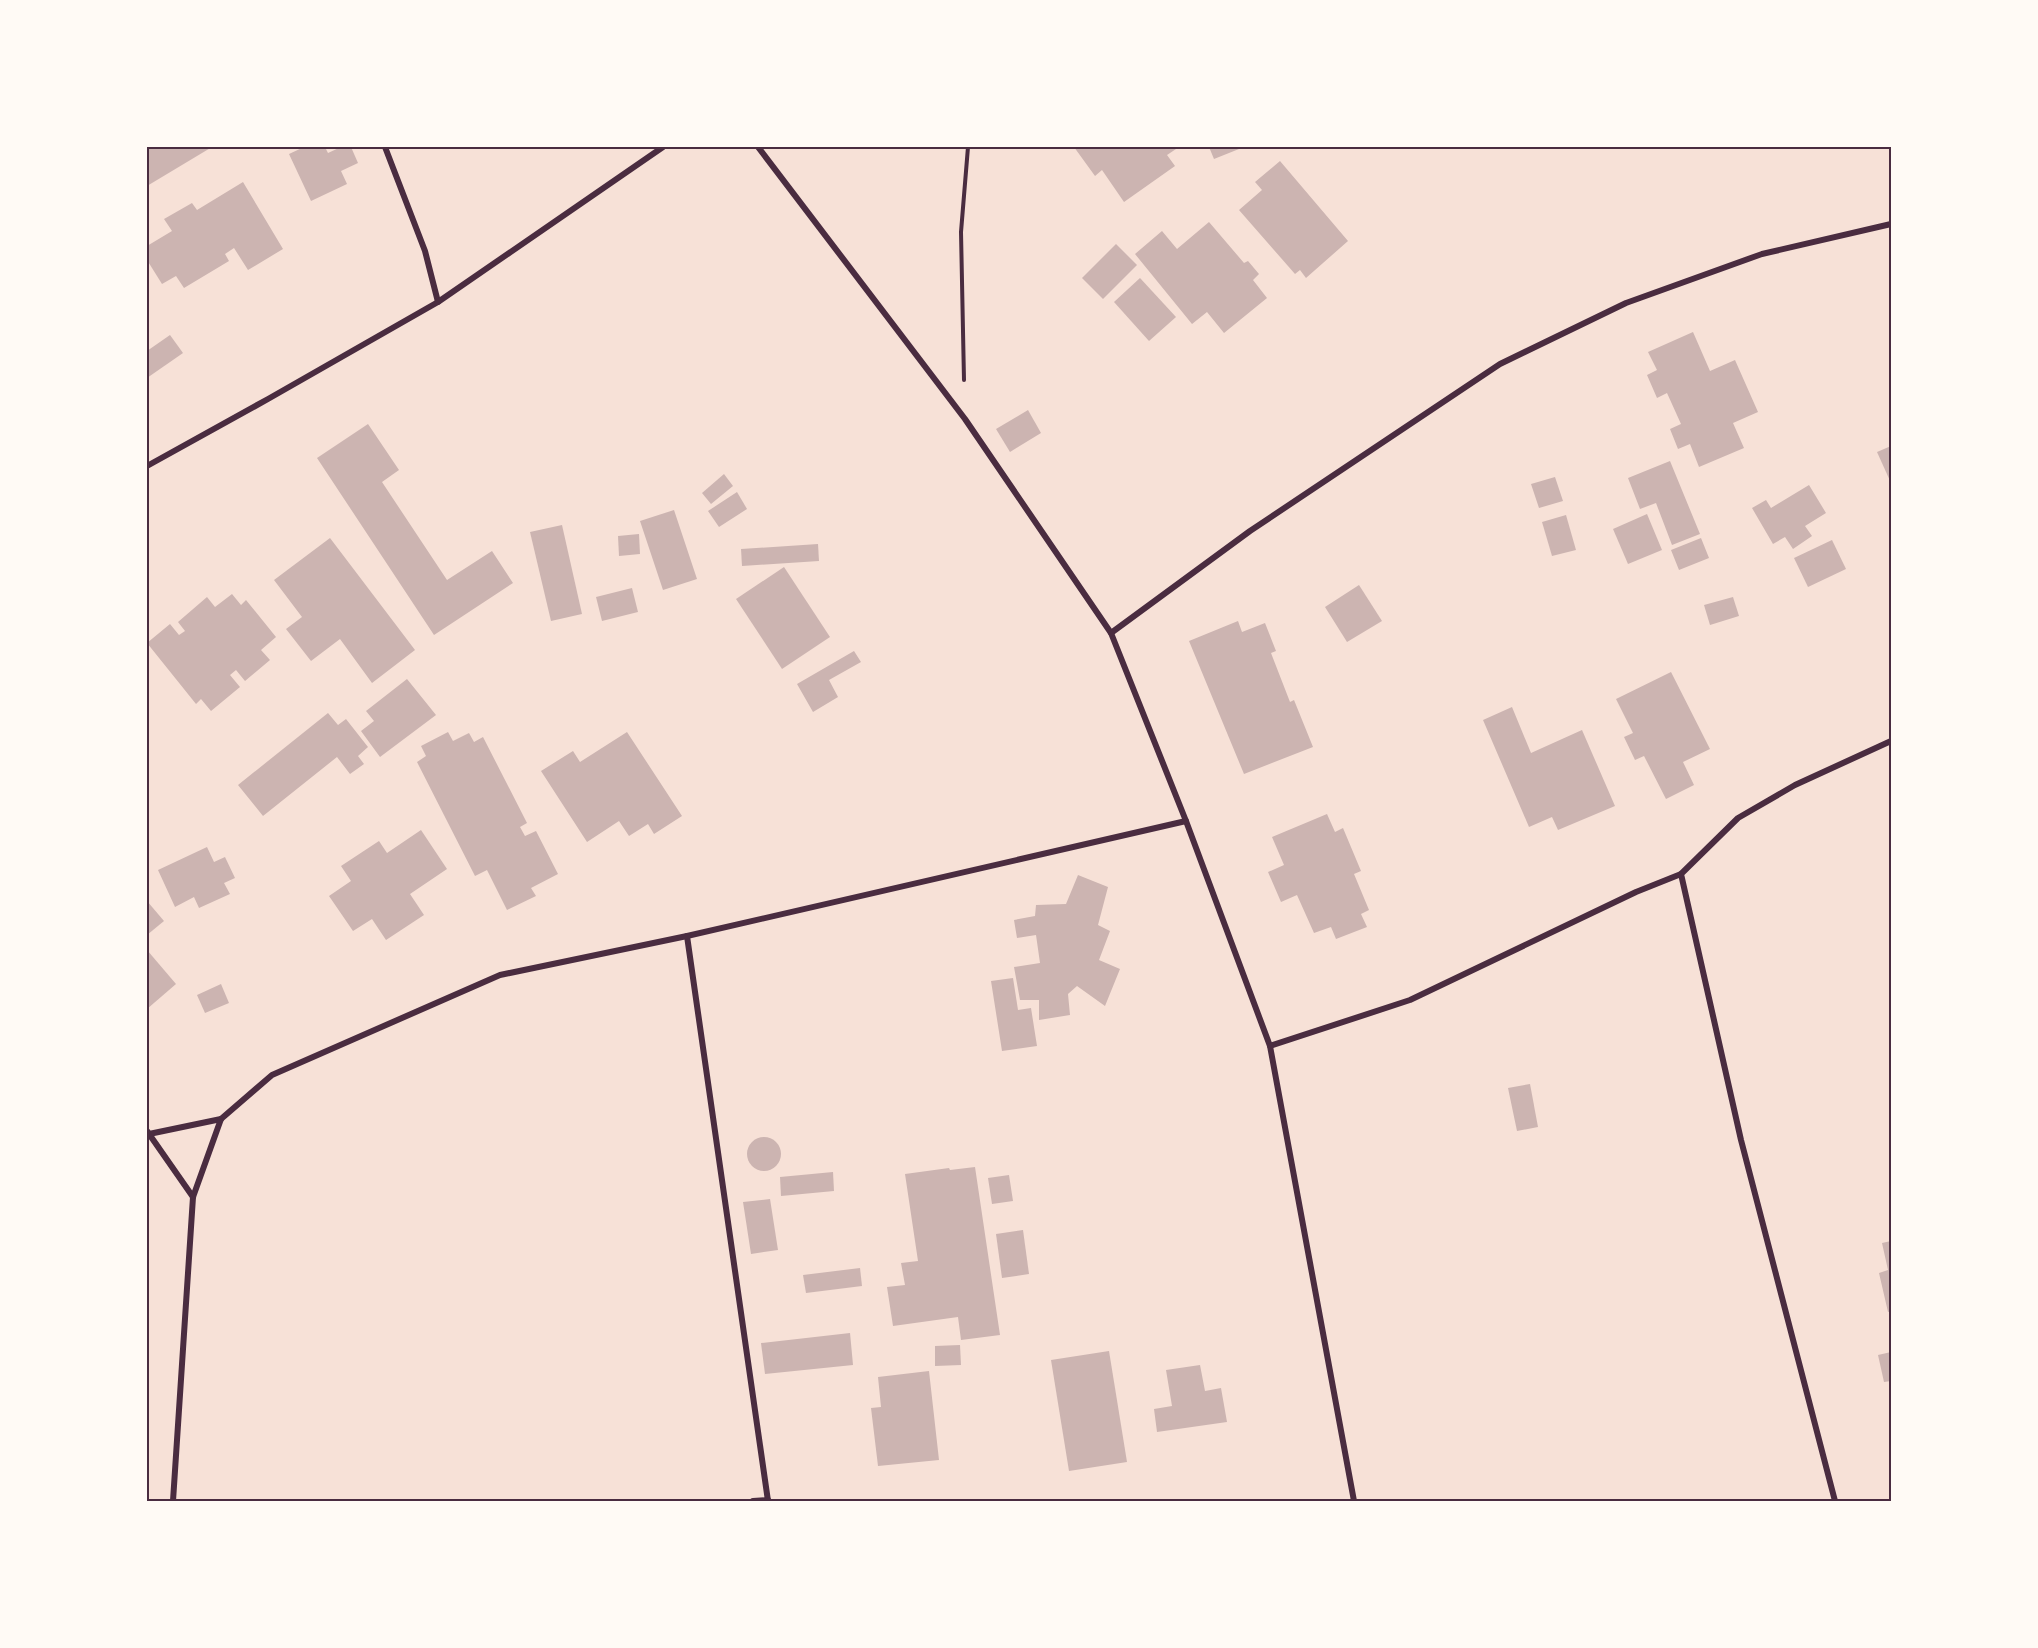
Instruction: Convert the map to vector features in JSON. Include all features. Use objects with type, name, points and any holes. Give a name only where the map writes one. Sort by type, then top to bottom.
[{"type":"street","points":[[385,147],[425,251],[438,302]]},
{"type":"street","points":[[147,466],[438,302],[663,147]]},
{"type":"street","points":[[758,147],[965,419],[1111,633],[1186,821],[1270,1046],[1354,1501]]},
{"type":"street","points":[[1111,633],[1250,531],[1500,364],[1626,303],[1762,254],[1891,224]]},
{"type":"street","points":[[1270,1046],[1410,1000],[1636,892],[1681,874],[1738,818],[1795,785],[1891,741]]},
{"type":"street","points":[[173,1501],[193,1197],[221,1119],[272,1075],[500,975],[687,936],[1186,821]]},
{"type":"street","points":[[1681,874],[1741,1140],[1835,1501]]},
{"type":"street","points":[[687,936],[768,1500],[753,1501]]},
{"type":"street","points":[[193,1197],[148,1133],[221,1119]]},
{"type":"path","points":[[965,419],[961,232],[969,147]]},
{"type":"building","points":[[147,147],[212,147],[147,186]]},
{"type":"building","points":[[304,147],[325,147],[328,153],[341,147],[351,147],[358,163],[341,171],[347,184],[311,201],[289,154]]},
{"type":"building","points":[[1074,147],[1179,147],[1167,155],[1175,166],[1124,202],[1102,170],[1095,176]]},
{"type":"building","points":[[1209,147],[1244,147],[1214,159]]},
{"type":"building","points":[[1280,161],[1348,241],[1306,278],[1300,270],[1295,274],[1239,210],[1262,190],[1255,182]]},
{"type":"building","points":[[243,182],[283,249],[248,270],[234,248],[225,254],[229,261],[184,288],[176,276],[162,284],[147,260],[147,246],[172,231],[164,219],[192,203],[197,210]]},
{"type":"building","points":[[1209,222],[1244,263],[1248,261],[1259,274],[1253,280],[1267,298],[1224,333],[1207,312],[1192,324],[1135,254],[1162,231],[1177,249]]},
{"type":"building","points":[[1116,244],[1137,265],[1103,299],[1082,278]]},
{"type":"building","points":[[1140,278],[1176,317],[1149,341],[1114,302]]},
{"type":"building","points":[[1693,332],[1710,371],[1735,360],[1758,412],[1733,423],[1744,448],[1699,467],[1690,444],[1678,449],[1670,429],[1681,424],[1667,393],[1657,398],[1647,375],[1657,370],[1648,352]]},
{"type":"building","points":[[170,335],[183,353],[147,378],[147,351]]},
{"type":"building","points":[[1028,410],[1041,433],[1010,452],[996,429]]},
{"type":"building","points":[[368,424],[399,470],[382,482],[447,580],[492,551],[513,583],[434,635],[317,458]]},
{"type":"building","points":[[1891,446],[1891,483],[1877,452]]},
{"type":"building","points":[[1670,461],[1700,534],[1672,545],[1656,503],[1640,509],[1628,478]]},
{"type":"building","points":[[724,474],[733,486],[711,504],[702,493]]},
{"type":"building","points":[[1555,477],[1563,501],[1539,508],[1531,484]]},
{"type":"building","points":[[1809,485],[1826,513],[1805,526],[1812,536],[1793,549],[1785,537],[1773,544],[1752,508],[1766,500],[1771,508]]},
{"type":"building","points":[[737,492],[747,509],[719,527],[708,511]]},
{"type":"building","points":[[674,510],[697,579],[663,590],[640,521]]},
{"type":"building","points":[[1647,514],[1662,550],[1628,564],[1613,529]]},
{"type":"building","points":[[1566,515],[1576,550],[1552,556],[1542,522]]},
{"type":"building","points":[[562,525],[582,614],[551,621],[530,532]]},
{"type":"building","points":[[639,534],[640,554],[619,556],[618,536]]},
{"type":"building","points":[[330,538],[415,650],[372,683],[340,639],[311,661],[286,629],[302,617],[274,580]]},
{"type":"building","points":[[1701,538],[1709,558],[1679,570],[1671,550]]},
{"type":"building","points":[[1832,540],[1846,569],[1808,587],[1794,558]]},
{"type":"building","points":[[818,544],[819,561],[742,566],[741,549]]},
{"type":"building","points":[[784,567],[830,637],[782,669],[736,599]]},
{"type":"building","points":[[1359,585],[1382,621],[1347,642],[1325,607]]},
{"type":"building","points":[[632,588],[638,612],[602,621],[596,597]]},
{"type":"building","points":[[232,594],[241,605],[246,600],[276,637],[261,650],[270,660],[245,681],[236,670],[230,675],[240,687],[211,711],[201,699],[196,704],[147,643],[170,624],[179,635],[185,631],[178,622],[207,597],[215,607]]},
{"type":"building","points":[[1733,597],[1739,616],[1710,625],[1704,605]]},
{"type":"building","points":[[1238,621],[1242,632],[1265,623],[1276,651],[1271,653],[1290,702],[1294,700],[1313,747],[1244,774],[1189,641]]},
{"type":"building","points":[[854,651],[861,662],[829,680],[838,697],[813,712],[797,684]]},
{"type":"building","points":[[1671,672],[1710,749],[1683,762],[1694,785],[1666,799],[1644,756],[1635,760],[1624,737],[1633,733],[1616,699]]},
{"type":"building","points":[[407,679],[436,715],[380,757],[361,731],[374,721],[366,711]]},
{"type":"building","points":[[1512,707],[1531,753],[1582,730],[1615,806],[1558,830],[1552,817],[1529,827],[1483,720]]},
{"type":"building","points":[[328,713],[338,725],[346,719],[368,747],[358,756],[364,764],[350,774],[337,757],[263,816],[238,785]]},
{"type":"building","points":[[448,732],[453,741],[469,733],[474,742],[483,737],[527,823],[520,827],[525,836],[536,831],[558,874],[531,888],[536,896],[507,910],[487,870],[475,876],[417,762],[426,756],[421,746]]},
{"type":"building","points":[[627,732],[682,816],[654,834],[648,824],[629,836],[619,821],[587,842],[541,771],[573,751],[580,762]]},
{"type":"building","points":[[1327,814],[1335,832],[1343,828],[1361,871],[1354,874],[1369,910],[1361,914],[1367,927],[1336,939],[1331,927],[1314,933],[1297,895],[1281,902],[1268,872],[1284,865],[1272,837]]},
{"type":"building","points":[[421,830],[447,869],[410,894],[424,915],[386,940],[372,919],[353,931],[329,896],[351,881],[341,866],[379,841],[387,853]]},
{"type":"building","points":[[207,847],[214,862],[225,857],[235,878],[224,883],[230,894],[199,908],[194,897],[175,907],[158,870]]},
{"type":"building","points":[[1078,875],[1108,887],[1098,925],[1110,931],[1099,960],[1120,969],[1105,1006],[1077,986],[1068,994],[1070,1015],[1039,1020],[1039,1000],[1020,1000],[1014,967],[1040,963],[1036,935],[1017,938],[1014,920],[1035,916],[1036,905],[1066,904]]},
{"type":"building","points":[[147,901],[164,921],[147,935]]},
{"type":"building","points":[[147,950],[176,984],[147,1009]]},
{"type":"building","points":[[1013,978],[1018,1010],[1031,1008],[1037,1046],[1002,1051],[991,981]]},
{"type":"building","points":[[221,984],[229,1003],[205,1013],[197,995]]},
{"type":"building","points":[[1530,1084],[1538,1127],[1517,1131],[1508,1088]]},
{"type":"building","points":[[764,1137],[776,1142],[781,1154],[776,1166],[764,1171],[752,1166],[747,1154],[752,1142]]},
{"type":"building","points":[[975,1167],[1000,1335],[961,1340],[958,1317],[893,1326],[887,1287],[905,1285],[901,1263],[918,1261],[905,1174]]},
{"type":"building","points":[[833,1172],[834,1191],[781,1196],[780,1177]]},
{"type":"building","points":[[1009,1175],[1013,1201],[992,1204],[988,1178]]},
{"type":"building","points":[[770,1199],[778,1250],[751,1254],[743,1202]]},
{"type":"building","points":[[1023,1230],[1029,1274],[1002,1278],[996,1234]]},
{"type":"building","points":[[1891,1241],[1891,1311],[1888,1312],[1879,1273],[1888,1270],[1882,1243]]},
{"type":"building","points":[[860,1268],[862,1286],[806,1293],[803,1275]]},
{"type":"building","points":[[850,1333],[853,1365],[765,1374],[761,1343]]},
{"type":"building","points":[[960,1345],[961,1365],[935,1366],[935,1346]]},
{"type":"building","points":[[1109,1351],[1127,1462],[1069,1471],[1051,1360]]},
{"type":"building","points":[[1891,1352],[1891,1381],[1884,1382],[1878,1355]]},
{"type":"building","points":[[1200,1365],[1205,1391],[1221,1388],[1227,1422],[1157,1432],[1154,1409],[1172,1406],[1166,1370]]},
{"type":"building","points":[[929,1371],[939,1460],[878,1466],[871,1408],[881,1407],[878,1377]]}]
